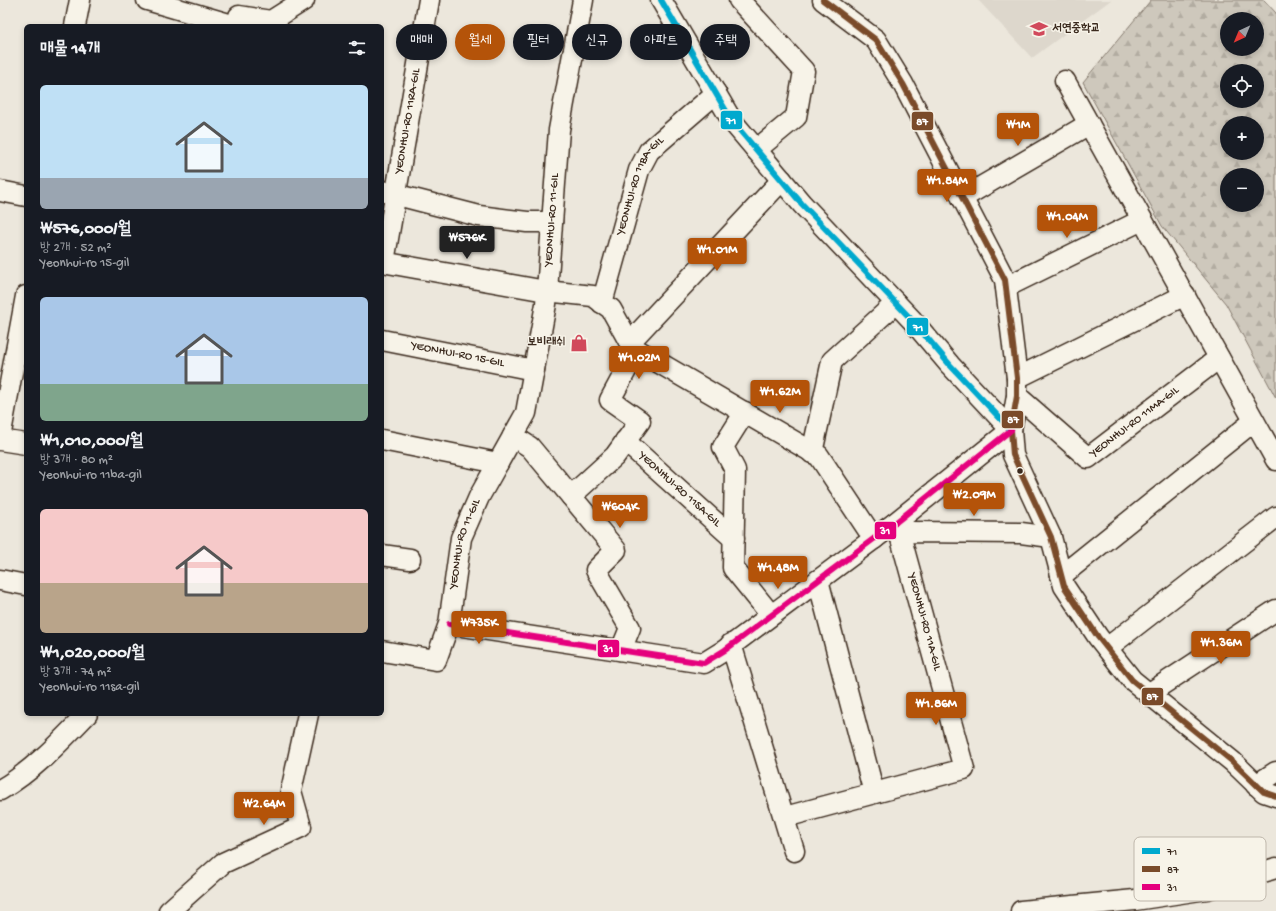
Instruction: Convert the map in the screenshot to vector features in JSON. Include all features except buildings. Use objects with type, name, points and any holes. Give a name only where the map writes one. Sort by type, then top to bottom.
[{"type":"street","points":[[75,24],[80,0]]},
{"type":"street","points":[[147,0],[238,17],[271,21],[304,0]]},
{"type":"street","name":"YEONHUI-RO 11RA-GIL","points":[[384,250],[389,193],[429,0]]},
{"type":"street","name":"YEONHUI-RO 11-GIL","points":[[384,651],[436,660],[449,624],[461,538],[479,497],[526,413],[546,291],[558,130],[583,0]]},
{"type":"street","points":[[661,0],[732,121],[802,204],[896,303],[1012,430]]},
{"type":"street","points":[[739,0],[804,71],[796,117],[756,150]]},
{"type":"street","points":[[823,0],[876,40],[903,84],[1005,280],[1017,387],[1012,430],[1013,455],[1051,537],[1064,586],[1107,648],[1132,680],[1233,762],[1264,792],[1276,796]]},
{"type":"street","points":[[1066,80],[1276,460]]},
{"type":"street","name":"YEONHUI-RO 11BA-GIL","points":[[602,303],[638,170],[649,151],[716,93]]},
{"type":"street","points":[[962,198],[1089,124]]},
{"type":"street","points":[[571,496],[615,456],[640,421],[610,400],[630,363],[631,345],[782,180]]},
{"type":"street","points":[[0,191],[24,196]]},
{"type":"street","points":[[389,193],[479,216],[527,222],[552,222]]},
{"type":"street","points":[[1006,287],[1142,220]]},
{"type":"street","points":[[384,262],[546,291],[593,296],[611,309],[631,345],[819,456],[874,539]]},
{"type":"street","points":[[1017,387],[1185,295]]},
{"type":"street","points":[[812,452],[832,361],[896,303]]},
{"type":"street","points":[[24,319],[20,365],[0,439],[24,444]]},
{"type":"street","name":"YEONHUI-RO 15-GIL","points":[[384,340],[534,370]]},
{"type":"street","name":"YEONHUI-RO 11MA-GIL","points":[[1017,387],[1088,458],[1220,358]]},
{"type":"street","name":"YEONHUI-RO 11SA-GIL","points":[[745,412],[723,447],[735,470],[733,568],[771,615]]},
{"type":"street","points":[[1061,576],[1254,421]]},
{"type":"street","points":[[449,624],[704,663],[874,539],[898,529],[1012,430]]},
{"type":"street","points":[[513,436],[530,447],[616,550],[596,570],[630,628],[622,650]]},
{"type":"street","points":[[384,440],[498,463]]},
{"type":"street","name":"YEONHUI-RO 11SA-GIL","points":[[625,441],[734,539]]},
{"type":"street","points":[[1107,648],[1276,517]]},
{"type":"street","points":[[898,529],[910,532],[1021,533],[1051,537]]},
{"type":"street","name":"YEONHUI-RO 11A-GIL","points":[[785,817],[964,769],[898,529]]},
{"type":"street","points":[[384,555],[410,559]]},
{"type":"street","points":[[0,580],[24,585]]},
{"type":"street","points":[[818,580],[874,793]]},
{"type":"street","points":[[1148,694],[1276,610]]},
{"type":"street","points":[[732,644],[794,851]]},
{"type":"street","points":[[0,790],[14,782],[68,734],[85,716]]},
{"type":"street","points":[[169,911],[223,863],[302,827],[291,791],[308,716]]},
{"type":"street","points":[[1256,785],[1276,772]]},
{"type":"street","points":[[1266,871],[1276,868]]},
{"type":"street","points":[[1021,911],[1134,900]]},
{"type":"shaded area","name":"서연중학교","points":[[978,0],[1111,0],[1032,58]]},
{"type":"green space","points":[[1151,0],[1264,0],[1276,13],[1276,398],[1226,304],[1162,226],[1083,82]]},
{"type":"transit line","name":"71","points":[[661,0],[732,121],[802,204],[912,320],[950,365],[1011,430]]},
{"type":"transit line","name":"87","points":[[823,0],[876,40],[903,84],[1005,280],[1017,378],[1017,396],[1011,430],[1013,455],[1051,537],[1064,586],[1098,637],[1132,680],[1233,762],[1264,792],[1276,796]]},
{"type":"transit line","name":"31","points":[[449,624],[704,663],[725,650],[895,523],[1011,430]]},
{"type":"place","name":"서연중학교","points":[[1039,29]]},
{"type":"place","name":"보비래쉬","points":[[579,343]]}]
